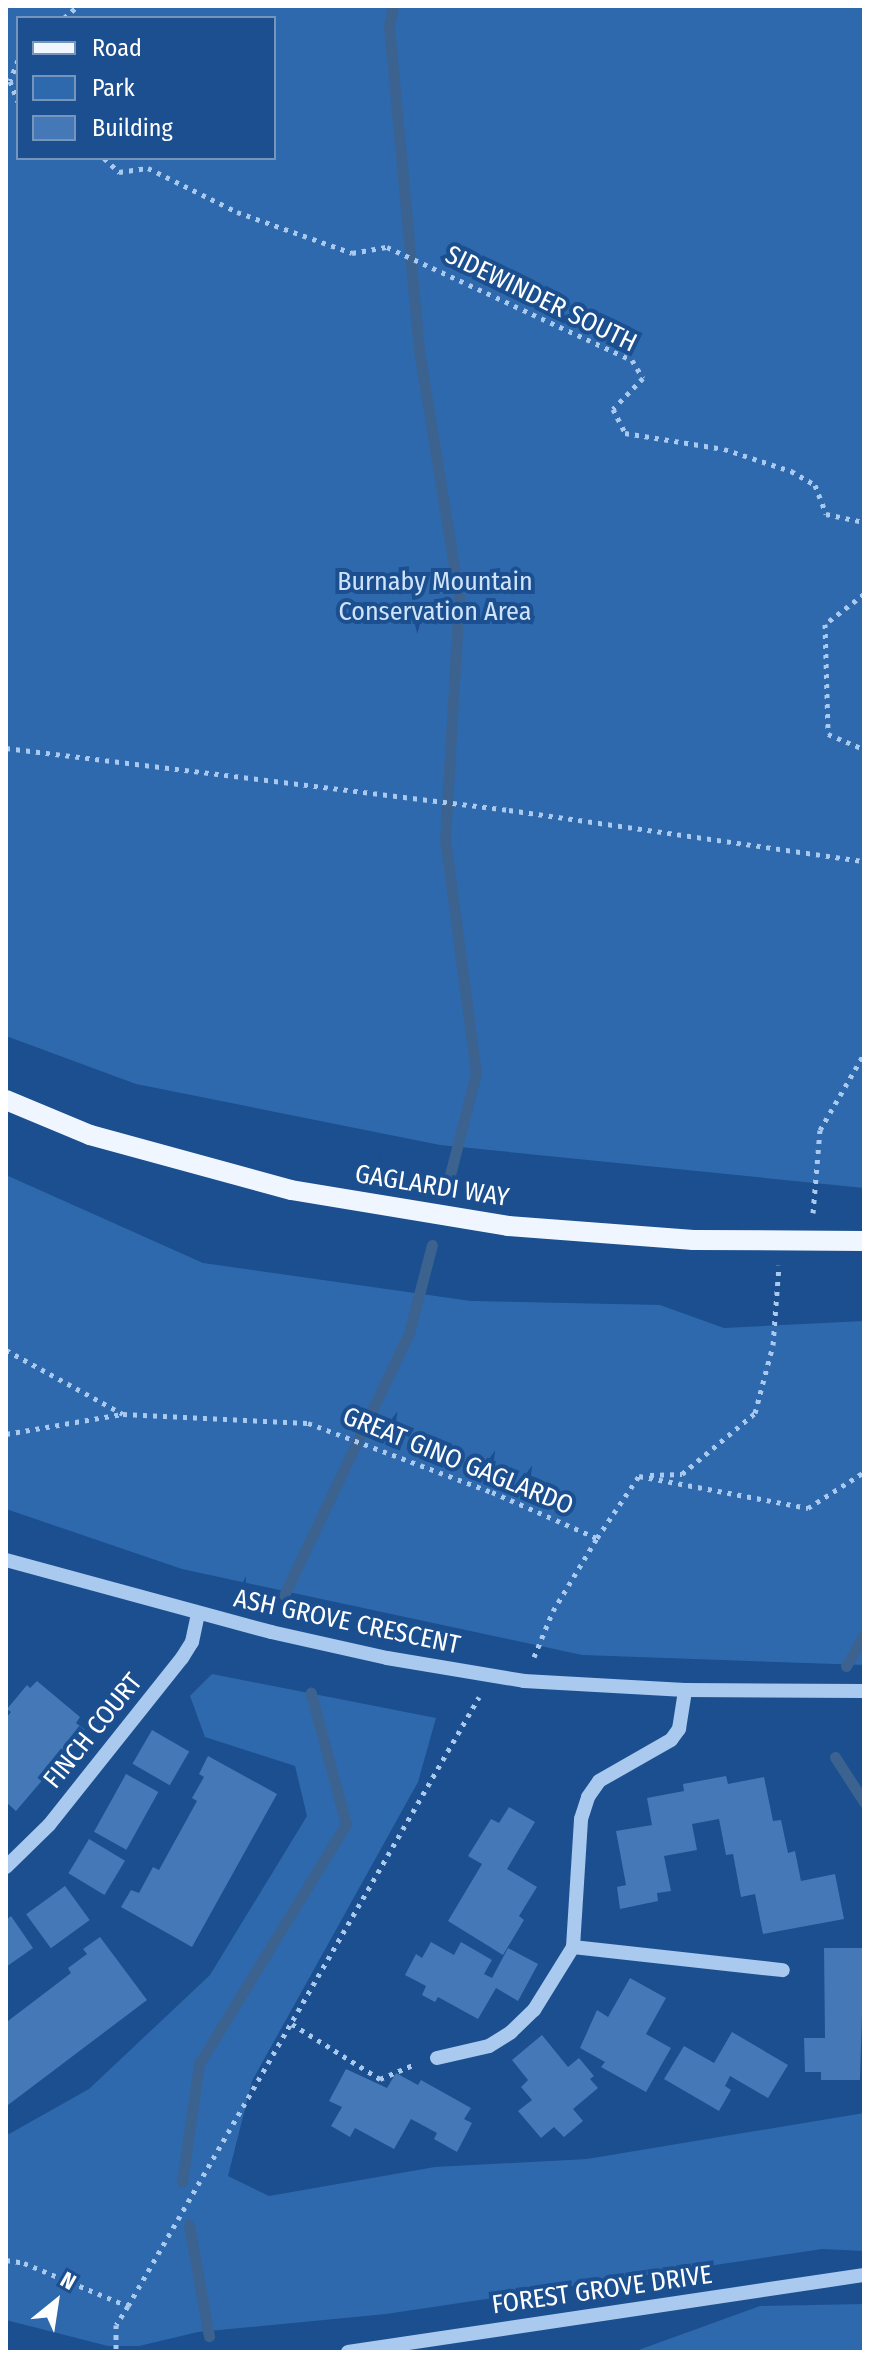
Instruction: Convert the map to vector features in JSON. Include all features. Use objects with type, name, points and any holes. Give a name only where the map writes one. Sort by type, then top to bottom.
[{"type":"main road","name":"GAGLARDI WAY","points":[[6,1100],[90,1135],[291,1190],[508,1226],[693,1240],[864,1241]]},
{"type":"street","name":"ASH GROVE CRESCENT","points":[[6,1560],[198,1614],[387,1658],[524,1681],[685,1690],[864,1691]]},
{"type":"street","name":"FINCH COURT","points":[[6,1867],[49,1825],[182,1658],[192,1642],[198,1614]]},
{"type":"street","points":[[437,2058],[489,2046],[511,2032],[534,2010],[573,1947],[581,1819],[588,1797],[599,1781],[671,1740],[679,1729],[685,1690]]},
{"type":"street","points":[[573,1947],[783,1970]]},
{"type":"street","name":"FOREST GROVE DRIVE","points":[[348,2352],[864,2275]]},
{"type":"path","points":[[16,65],[10,81],[16,97]]},
{"type":"path","name":"SIDEWINDER SOUTH","points":[[106,160],[119,172],[148,168],[237,212],[352,253],[387,247],[632,360],[643,378],[613,409],[625,433],[724,449],[791,471],[815,485],[826,514],[864,522]]},
{"type":"path","points":[[864,594],[825,624],[828,734],[864,749]]},
{"type":"path","points":[[6,748],[509,810],[864,861]]},
{"type":"path","points":[[810,1241],[820,1130],[864,1054]]},
{"type":"path","points":[[641,1476],[682,1474],[755,1413],[773,1345],[782,1241]]},
{"type":"path","name":"GREAT GINO GAGLARDO","points":[[6,1350],[123,1414],[308,1423],[492,1492],[597,1538],[641,1476]]},
{"type":"path","points":[[6,1434],[123,1414]]},
{"type":"path","points":[[641,1476],[808,1508],[864,1472]]},
{"type":"path","points":[[524,1681],[553,1611],[597,1538]]},
{"type":"path","points":[[116,2352],[116,2325],[477,1703]]},
{"type":"path","points":[[292,2024],[380,2079],[397,2070],[437,2058]]},
{"type":"path","points":[[6,2260],[24,2263],[128,2306]]},
{"type":"green space","name":"Burnaby Mountain Conservation Area","points":[[6,6],[864,6],[864,1188],[440,1145],[136,1084],[6,1036]]},
{"type":"green space","points":[[6,1175],[203,1263],[471,1301],[660,1305],[724,1328],[864,1321],[864,1665],[582,1655],[182,1569],[6,1509]]},
{"type":"green space","points":[[212,1674],[436,1718],[418,1782],[252,2081],[228,2176],[269,2196],[435,2167],[587,2159],[864,2113],[864,2251],[822,2249],[386,2314],[198,2332],[139,2346],[108,2346],[6,2320],[6,2131],[9,2134],[89,2089],[210,1975],[307,1816],[295,1766],[205,1737],[190,1696]]},
{"type":"green space","points":[[864,2304],[864,2352],[633,2352],[760,2306]]},
{"type":"building","points":[[37,1681],[80,1717],[76,1723],[85,1730],[16,1811],[6,1802],[6,1718],[11,1712],[7,1709],[27,1685],[30,1688]]},
{"type":"building","points":[[152,1730],[189,1752],[170,1785],[132,1764]]},
{"type":"building","points":[[208,1756],[277,1794],[192,1947],[121,1907],[131,1890],[139,1893],[153,1867],[159,1870],[197,1801],[192,1798],[204,1777],[199,1774]]},
{"type":"building","points":[[126,1774],[158,1792],[126,1850],[94,1832]]},
{"type":"building","points":[[726,1776],[728,1784],[764,1777],[773,1821],[781,1820],[788,1853],[795,1851],[801,1881],[835,1874],[844,1919],[763,1934],[755,1894],[741,1897],[733,1854],[726,1855],[719,1819],[692,1824],[697,1850],[664,1856],[671,1891],[657,1893],[658,1901],[620,1909],[617,1887],[626,1885],[616,1831],[652,1825],[647,1798],[684,1791],[683,1784]]},
{"type":"building","points":[[509,1807],[535,1822],[507,1869],[537,1887],[519,1916],[524,1920],[503,1955],[448,1921],[482,1864],[468,1856],[491,1819],[499,1823]]},
{"type":"building","points":[[89,1839],[125,1861],[104,1895],[68,1873]]},
{"type":"building","points":[[65,1886],[90,1920],[51,1948],[26,1914]]},
{"type":"building","points":[[11,1916],[33,1948],[6,1967],[6,1920]]},
{"type":"building","points":[[100,1937],[147,2000],[8,2105],[6,2019],[8,2021],[71,1973],[68,1968],[87,1954],[83,1949]]},
{"type":"building","points":[[431,1942],[454,1955],[461,1942],[492,1960],[484,1974],[492,1978],[508,1948],[538,1964],[518,2001],[496,1988],[478,2019],[438,1997],[435,2002],[422,1995],[426,1986],[405,1975],[416,1954],[422,1958]]},
{"type":"building","points":[[824,1948],[864,1948],[860,2080],[821,2080],[821,2072],[805,2072],[804,2038],[825,2038]]},
{"type":"building","points":[[630,1978],[666,1998],[646,2034],[671,2048],[646,2092],[601,2067],[605,2062],[580,2048],[597,2010],[608,2017]]},
{"type":"building","points":[[732,2032],[788,2065],[768,2098],[730,2076],[725,2086],[731,2090],[719,2111],[664,2079],[684,2046],[714,2063]]},
{"type":"building","points":[[542,2035],[568,2067],[579,2058],[594,2076],[590,2079],[598,2088],[573,2109],[583,2121],[564,2137],[554,2127],[541,2138],[518,2111],[532,2100],[521,2087],[528,2080],[512,2060]]},
{"type":"building","points":[[346,2069],[387,2088],[396,2073],[418,2085],[421,2080],[471,2108],[464,2119],[472,2123],[457,2152],[434,2139],[437,2133],[411,2119],[394,2149],[355,2128],[350,2137],[331,2126],[342,2107],[329,2101]]},
{"type":"waterway","points":[[393,6],[389,26],[419,350],[459,598],[445,838],[476,1073],[448,1183]]},
{"type":"waterway","points":[[284,1595],[409,1333],[432,1245]]},
{"type":"waterway","points":[[846,1666],[864,1635]]},
{"type":"waterway","points":[[182,2182],[199,2064],[346,1824],[311,1693]]},
{"type":"waterway","points":[[835,1757],[864,1802]]},
{"type":"waterway","points":[[189,2225],[209,2336]]}]
